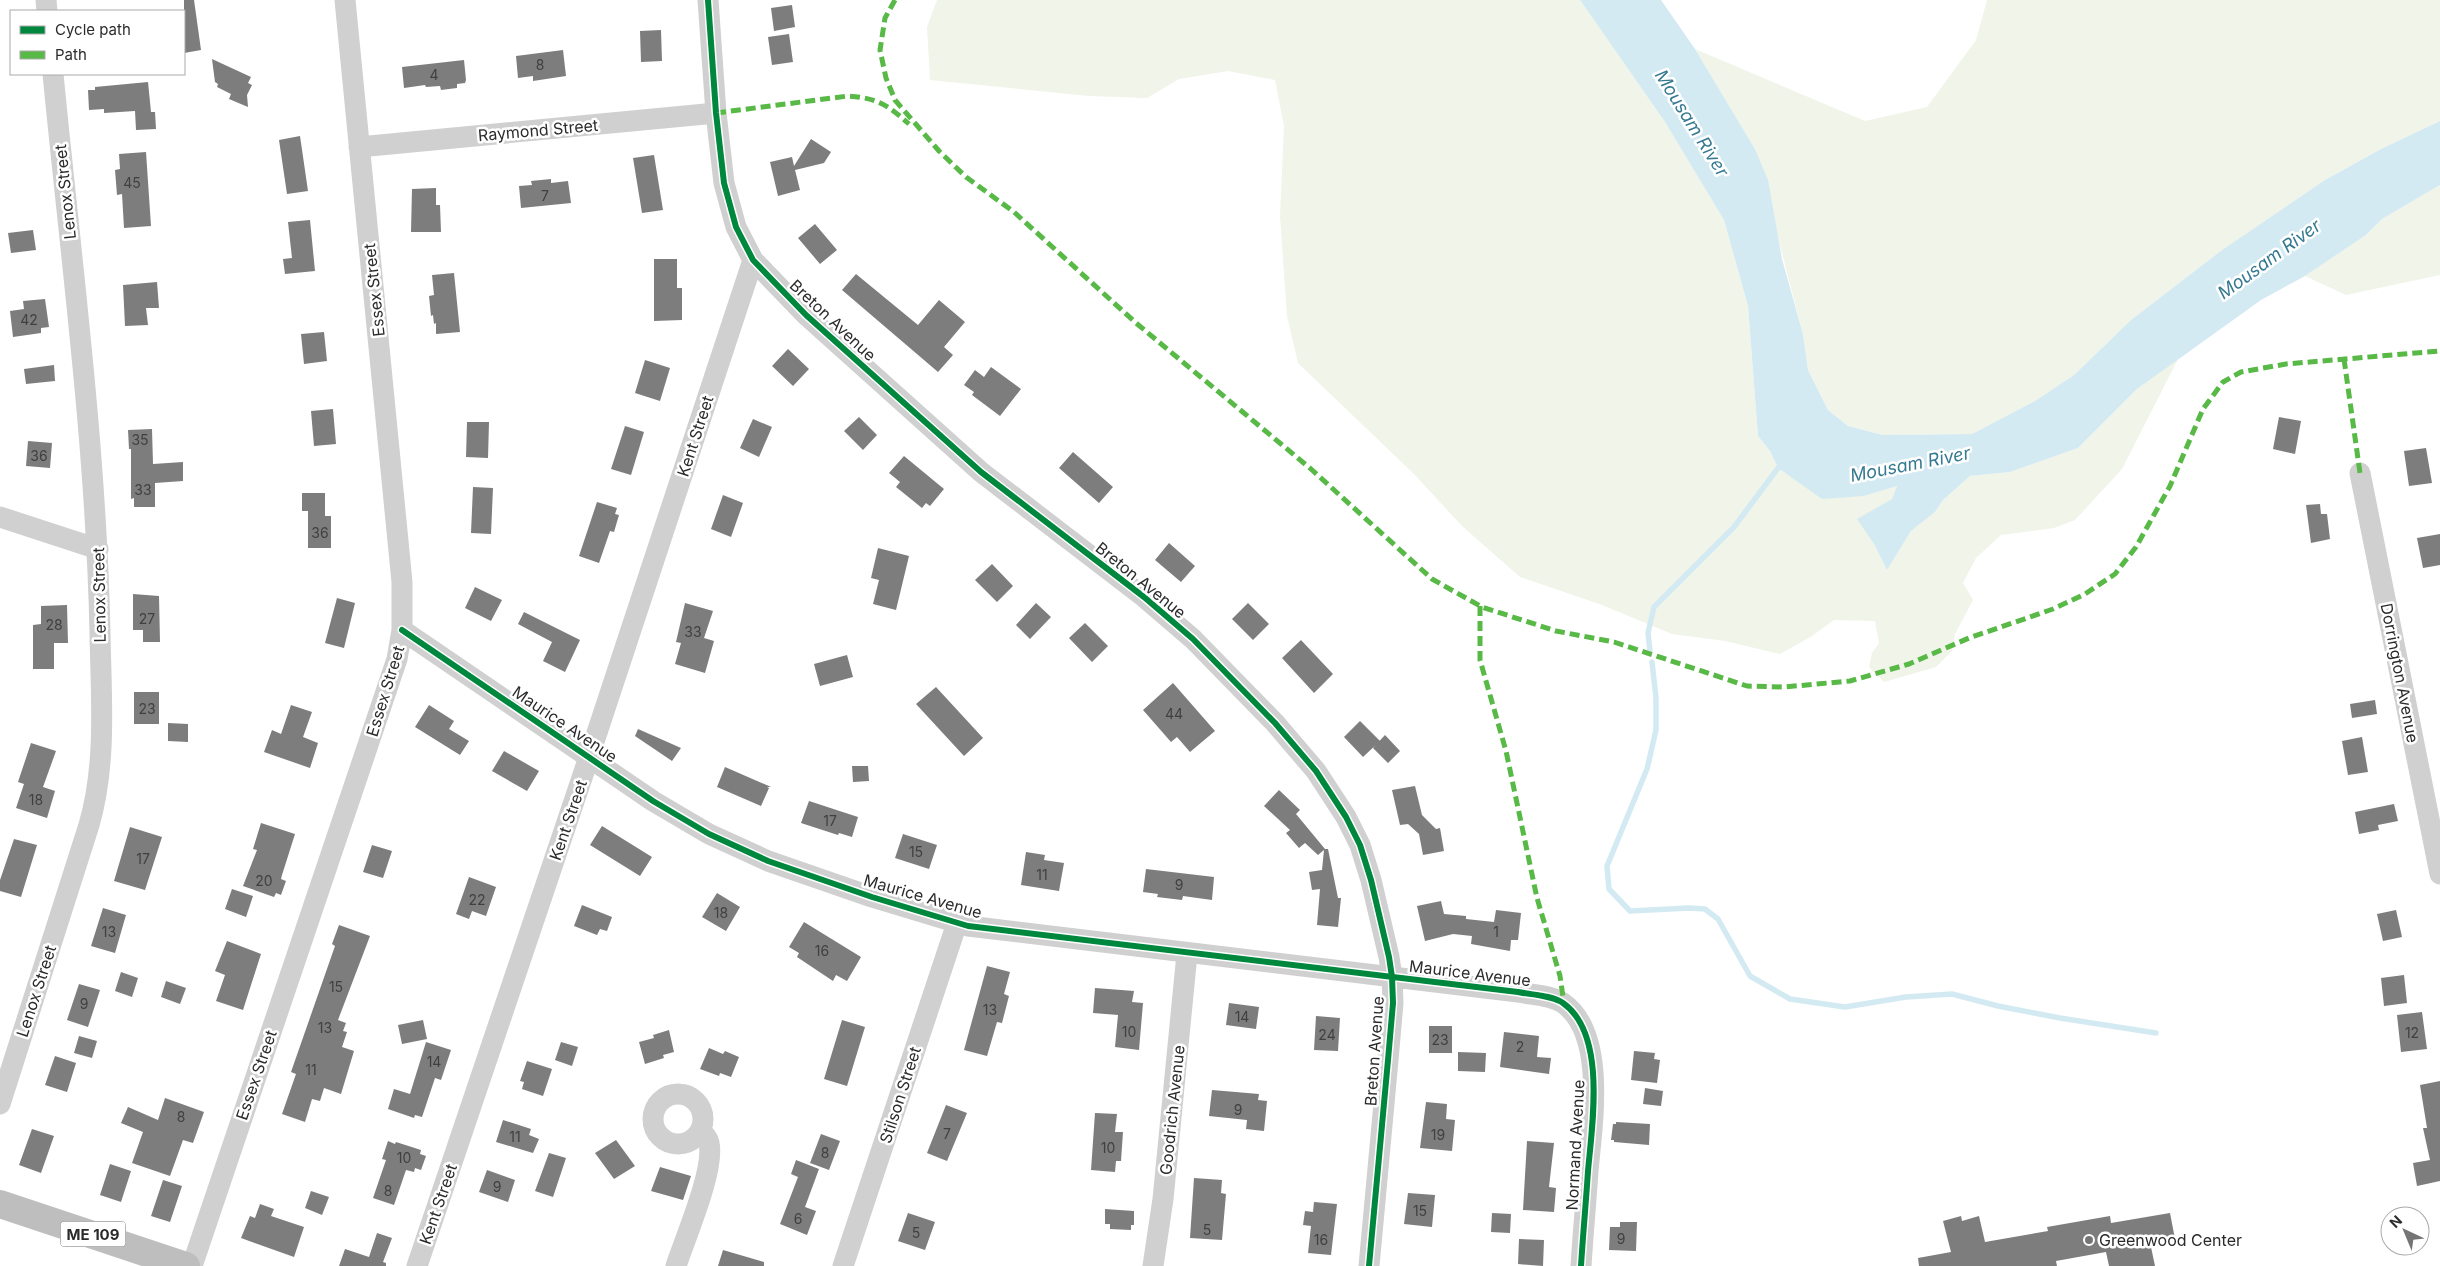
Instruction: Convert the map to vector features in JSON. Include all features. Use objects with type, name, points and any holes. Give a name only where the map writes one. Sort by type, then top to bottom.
[{"type":"highway","name":"ME 109","points":[[0,1204],[144,1259],[186,1266]]},
{"type":"street","name":"Essex Street","points":[[192,1266],[398,659],[402,630],[402,582],[345,0]]},
{"type":"street","name":"Breton Avenue","points":[[708,0],[716,113],[724,183],[736,227],[753,260],[808,318],[981,472],[1144,597],[1193,639],[1275,723],[1328,787],[1346,817],[1360,846],[1381,919],[1392,977],[1393,1003],[1369,1266]]},
{"type":"street","name":"Lenox Street","points":[[0,1104],[80,858],[95,800],[100,755],[98,549],[54,75]]},
{"type":"street","name":"Raymond Street","points":[[359,146],[716,113]]},
{"type":"street","name":"Kent Street","points":[[417,1266],[589,758],[753,260]]},
{"type":"street","name":"Dorrington Avenue","points":[[2360,472],[2434,813],[2440,874]]},
{"type":"street","points":[[0,517],[98,549]]},
{"type":"street","name":"Maurice Avenue","points":[[402,630],[653,801],[708,834],[768,861],[862,894],[957,923],[1187,954],[1518,992],[1557,1000],[1564,1004]]},
{"type":"street","name":"Stilson Street","points":[[843,1266],[957,923]]},
{"type":"street","name":"Goodrich Avenue","points":[[1153,1266],[1163,1199],[1187,954]]},
{"type":"street","name":"Normand Avenue","points":[[1564,1004],[1581,1028],[1590,1051],[1592,1066],[1594,1108],[1581,1266]]},
{"type":"street","points":[[676,1266],[708,1173],[709,1142],[700,1131]]},
{"type":"shaded area","points":[[937,0],[1580,0],[1665,122],[1724,220],[1748,306],[1758,436],[1770,451],[1778,468],[1791,477],[1864,496],[1897,486],[1892,499],[1858,519],[1874,544],[1887,570],[1911,531],[1935,512],[1943,500],[1970,476],[2010,472],[2078,448],[2137,389],[2178,359],[2122,469],[2075,520],[2054,528],[2001,535],[1976,558],[1963,583],[1973,600],[1955,634],[1952,651],[1936,667],[1884,682],[1869,667],[1872,653],[1879,643],[1875,621],[1834,620],[1812,636],[1780,654],[1725,641],[1672,634],[1602,605],[1520,577],[1462,526],[1414,474],[1298,363],[1287,316],[1280,216],[1284,126],[1275,80],[1228,71],[1179,79],[1147,98],[1089,96],[930,80],[927,27]]},
{"type":"shaded area","points":[[1987,0],[2440,0],[2440,121],[2381,149],[2325,180],[2222,250],[2131,320],[2074,375],[2035,401],[1972,434],[1883,435],[1848,426],[1828,410],[1808,370],[1803,334],[1755,149],[1695,49],[1865,121],[1927,107],[1976,40]]},
{"type":"shaded area","points":[[2440,185],[2440,275],[2346,295],[2305,276],[2366,235],[2382,219]]},
{"type":"water","name":"Mousam River","points":[[1580,0],[1661,0],[1695,49],[1755,149],[1768,180],[1782,259],[1803,334],[1808,370],[1828,410],[1848,426],[1883,435],[1972,434],[2035,401],[2074,375],[2131,320],[2222,250],[2325,180],[2381,149],[2440,121],[2440,185],[2382,219],[2366,235],[2305,276],[2261,300],[2137,389],[2078,448],[2010,472],[1970,476],[1943,500],[1935,512],[1911,531],[1887,570],[1874,544],[1857,519],[1892,499],[1897,486],[1864,496],[1822,499],[1778,468],[1770,451],[1758,436],[1748,306],[1724,220],[1665,122]]},
{"type":"building","points":[[184,0],[194,0],[201,50],[185,53]]},
{"type":"building","points":[[792,5],[795,27],[774,31],[771,8]]},
{"type":"building","points":[[661,30],[662,61],[641,62],[640,31]]},
{"type":"building","points":[[789,34],[793,62],[772,65],[768,37]]},
{"type":"building","points":[[563,50],[566,76],[533,81],[533,76],[518,78],[516,56]]},
{"type":"building","points":[[212,59],[251,77],[248,83],[252,85],[247,95],[248,107],[229,99],[231,94],[217,87],[218,84],[215,82]]},
{"type":"building","points":[[464,60],[466,80],[465,83],[457,84],[457,88],[441,90],[440,86],[426,87],[425,85],[404,88],[402,67]]},
{"type":"building","points":[[148,82],[151,112],[155,112],[156,129],[136,130],[135,111],[104,113],[104,109],[89,110],[88,90],[95,90],[95,87]]},
{"type":"building","points":[[300,136],[308,191],[287,194],[279,140]]},
{"type":"building","points":[[811,139],[831,152],[824,163],[795,170],[800,190],[778,196],[770,162],[792,157],[794,166]]},
{"type":"building","points":[[146,152],[151,226],[124,228],[122,194],[117,195],[115,170],[120,169],[119,154]]},
{"type":"building","points":[[654,155],[663,210],[642,213],[633,158]]},
{"type":"building","points":[[551,179],[551,183],[568,181],[571,203],[521,208],[519,186],[532,185],[531,181]]},
{"type":"building","points":[[436,188],[436,205],[440,205],[441,232],[411,232],[412,189]]},
{"type":"building","points":[[310,220],[315,271],[285,274],[283,259],[292,258],[288,222]]},
{"type":"building","points":[[815,224],[837,250],[820,264],[798,238]]},
{"type":"building","points":[[33,230],[36,250],[11,253],[8,233]]},
{"type":"building","points":[[654,259],[677,259],[677,288],[682,288],[682,320],[654,321]]},
{"type":"building","points":[[454,273],[460,332],[436,334],[436,323],[434,324],[433,315],[431,316],[429,296],[434,295],[432,275]]},
{"type":"building","points":[[856,274],[918,325],[939,300],[965,322],[944,347],[953,355],[938,372],[842,290]]},
{"type":"building","points":[[157,282],[159,308],[146,308],[148,325],[125,326],[123,285]]},
{"type":"building","points":[[45,299],[49,327],[41,328],[41,333],[13,337],[10,311],[24,309],[23,301]]},
{"type":"building","points":[[324,332],[327,361],[304,364],[301,334]]},
{"type":"building","points":[[788,349],[809,369],[793,386],[772,366]]},
{"type":"building","points":[[645,360],[670,368],[660,401],[635,393]]},
{"type":"building","points":[[54,365],[55,381],[26,384],[24,369]]},
{"type":"building","points":[[991,367],[1021,389],[1000,416],[972,395],[974,392],[964,385],[975,370],[984,377]]},
{"type":"building","points":[[333,409],[336,444],[314,446],[311,411]]},
{"type":"building","points":[[859,417],[877,435],[863,450],[844,431]]},
{"type":"building","points":[[2279,417],[2301,421],[2295,454],[2273,449]]},
{"type":"building","points":[[753,419],[772,427],[759,457],[740,448]]},
{"type":"building","points":[[467,422],[489,422],[488,458],[466,457]]},
{"type":"building","points":[[625,426],[644,432],[631,475],[611,469]]},
{"type":"building","points":[[152,429],[153,464],[183,462],[183,481],[155,483],[155,507],[134,507],[134,498],[131,499],[131,449],[129,449],[128,430]]},
{"type":"building","points":[[28,441],[52,443],[50,468],[26,466]]},
{"type":"building","points":[[2426,448],[2432,483],[2409,486],[2404,451]]},
{"type":"building","points":[[1073,452],[1113,487],[1099,503],[1059,468]]},
{"type":"building","points":[[904,456],[944,489],[930,506],[926,503],[922,508],[896,487],[900,482],[889,473]]},
{"type":"building","points":[[473,487],[493,488],[491,534],[471,533]]},
{"type":"building","points":[[302,493],[325,493],[325,516],[331,516],[331,548],[308,548],[308,511],[302,511]]},
{"type":"building","points":[[723,495],[743,503],[731,537],[711,529]]},
{"type":"building","points":[[597,502],[617,508],[615,514],[619,515],[614,532],[610,531],[599,563],[579,556]]},
{"type":"building","points":[[2320,504],[2321,514],[2327,514],[2330,539],[2311,543],[2306,505]]},
{"type":"building","points":[[2440,534],[2440,565],[2423,568],[2417,538]]},
{"type":"building","points":[[1169,543],[1195,566],[1181,582],[1155,560]]},
{"type":"building","points":[[878,548],[909,556],[896,610],[873,604],[879,580],[871,578]]},
{"type":"building","points":[[992,564],[1013,586],[997,602],[975,580]]},
{"type":"building","points":[[475,587],[502,600],[491,621],[465,608]]},
{"type":"building","points":[[133,594],[159,596],[160,642],[143,642],[143,630],[133,630]]},
{"type":"building","points":[[337,598],[355,603],[344,648],[325,643]]},
{"type":"building","points":[[685,603],[713,611],[704,638],[714,641],[705,673],[675,664],[681,643],[676,642]]},
{"type":"building","points":[[1036,603],[1051,617],[1030,639],[1016,625]]},
{"type":"building","points":[[1248,603],[1269,624],[1253,640],[1232,619]]},
{"type":"building","points":[[67,605],[68,643],[54,643],[54,669],[33,669],[33,625],[41,624],[41,606]]},
{"type":"building","points":[[524,612],[580,640],[565,672],[543,661],[552,642],[518,624]]},
{"type":"building","points":[[1085,623],[1108,646],[1092,662],[1069,638]]},
{"type":"building","points":[[1301,640],[1333,674],[1314,693],[1282,658]]},
{"type":"building","points":[[847,655],[853,677],[820,686],[814,664]]},
{"type":"building","points":[[1173,683],[1215,731],[1190,752],[1177,737],[1171,742],[1143,710]]},
{"type":"building","points":[[936,687],[983,738],[964,756],[916,704]]},
{"type":"building","points":[[134,692],[159,692],[159,724],[134,724]]},
{"type":"building","points":[[2375,700],[2377,714],[2352,718],[2350,704]]},
{"type":"building","points":[[291,705],[312,712],[303,737],[318,743],[310,768],[264,752],[272,730],[281,734]]},
{"type":"building","points":[[429,705],[454,721],[449,729],[469,741],[460,755],[415,727]]},
{"type":"building","points":[[1360,721],[1380,741],[1363,757],[1344,737]]},
{"type":"building","points":[[168,723],[188,724],[188,742],[168,741]]},
{"type":"building","points":[[638,729],[681,748],[672,761],[635,736]]},
{"type":"building","points":[[1385,735],[1400,751],[1388,763],[1373,748]]},
{"type":"building","points":[[2362,737],[2368,772],[2348,775],[2342,741]]},
{"type":"building","points":[[31,743],[56,751],[43,787],[55,791],[47,818],[16,808],[24,784],[18,782]]},
{"type":"building","points":[[504,751],[539,771],[527,791],[492,771]]},
{"type":"building","points":[[852,766],[868,766],[869,781],[853,782]]},
{"type":"building","points":[[725,767],[771,787],[767,787],[769,788],[761,806],[717,787]]},
{"type":"building","points":[[1415,786],[1422,815],[1436,829],[1440,828],[1444,851],[1423,855],[1419,834],[1408,824],[1400,825],[1392,790]]},
{"type":"building","points":[[1279,790],[1300,810],[1296,814],[1325,849],[1328,849],[1338,898],[1341,898],[1338,927],[1317,925],[1320,889],[1312,890],[1309,872],[1322,870],[1324,850],[1318,855],[1305,843],[1299,848],[1286,833],[1290,830],[1264,806]]},
{"type":"building","points":[[809,801],[858,817],[852,837],[839,833],[838,835],[801,823]]},
{"type":"building","points":[[2394,804],[2398,821],[2378,825],[2379,830],[2359,834],[2355,812]]},
{"type":"building","points":[[261,823],[295,834],[281,879],[286,881],[281,895],[276,893],[274,897],[243,886],[257,850],[253,849]]},
{"type":"building","points":[[602,826],[652,857],[640,876],[590,845]]},
{"type":"building","points":[[130,827],[162,837],[145,890],[114,881]]},
{"type":"building","points":[[903,834],[937,845],[929,869],[895,858]]},
{"type":"building","points":[[14,839],[37,845],[21,897],[0,891],[0,880]]},
{"type":"building","points":[[372,845],[392,851],[383,878],[363,872]]},
{"type":"building","points":[[1026,852],[1045,855],[1044,860],[1064,863],[1059,891],[1021,885]]},
{"type":"building","points":[[1146,869],[1214,877],[1212,900],[1183,896],[1182,900],[1157,897],[1158,894],[1143,892]]},
{"type":"building","points":[[469,877],[496,887],[486,916],[472,911],[469,919],[456,914]]},
{"type":"building","points":[[232,889],[253,896],[246,917],[225,909]]},
{"type":"building","points":[[717,893],[740,907],[726,931],[702,917]]},
{"type":"building","points":[[1441,901],[1444,914],[1466,916],[1466,919],[1494,922],[1496,910],[1521,913],[1518,940],[1511,940],[1510,951],[1471,944],[1472,936],[1453,934],[1425,941],[1417,906]]},
{"type":"building","points":[[582,905],[612,917],[607,931],[600,929],[597,935],[574,926]]},
{"type":"building","points":[[103,908],[126,915],[115,953],[91,946]]},
{"type":"building","points":[[2396,910],[2402,937],[2383,941],[2377,914]]},
{"type":"building","points":[[804,922],[861,957],[847,981],[836,975],[833,981],[797,957],[799,953],[789,947]]},
{"type":"building","points":[[339,925],[370,936],[338,1020],[346,1023],[343,1031],[347,1032],[342,1047],[354,1051],[341,1094],[324,1088],[320,1101],[312,1099],[305,1122],[282,1114],[296,1074],[291,1072],[335,946],[332,944]]},
{"type":"building","points":[[227,941],[261,954],[243,1010],[216,1001],[225,975],[215,971]]},
{"type":"building","points":[[987,966],[1010,972],[1004,994],[1009,996],[1002,1023],[997,1022],[987,1056],[964,1050]]},
{"type":"building","points":[[121,972],[138,978],[132,997],[115,991]]},
{"type":"building","points":[[2404,975],[2407,1003],[2384,1006],[2381,978]]},
{"type":"building","points":[[166,981],[186,988],[180,1004],[161,997]]},
{"type":"building","points":[[79,984],[100,990],[88,1027],[67,1020]]},
{"type":"building","points":[[1095,988],[1134,991],[1132,1002],[1143,1003],[1139,1050],[1115,1047],[1118,1015],[1093,1013]]},
{"type":"building","points":[[1229,1003],[1259,1007],[1256,1029],[1226,1025]]},
{"type":"building","points":[[2422,1012],[2427,1049],[2401,1052],[2397,1015]]},
{"type":"building","points":[[1316,1016],[1340,1018],[1338,1051],[1314,1050]]},
{"type":"building","points":[[423,1020],[427,1039],[402,1044],[398,1025]]},
{"type":"building","points":[[842,1020],[865,1027],[847,1086],[824,1079]]},
{"type":"building","points":[[1429,1026],[1452,1026],[1452,1053],[1429,1053]]},
{"type":"building","points":[[669,1030],[674,1052],[663,1055],[664,1058],[645,1064],[639,1042],[654,1038],[653,1035]]},
{"type":"building","points":[[1504,1032],[1539,1036],[1537,1057],[1551,1058],[1549,1074],[1500,1067]]},
{"type":"building","points":[[79,1036],[97,1041],[92,1058],[74,1053]]},
{"type":"building","points":[[426,1042],[451,1050],[441,1080],[435,1078],[422,1117],[415,1115],[414,1118],[388,1109],[394,1089],[410,1094]]},
{"type":"building","points":[[561,1042],[578,1047],[572,1066],[555,1060]]},
{"type":"building","points":[[709,1048],[723,1054],[725,1051],[739,1057],[731,1077],[720,1073],[719,1076],[700,1069]]},
{"type":"building","points":[[1634,1051],[1655,1053],[1654,1059],[1660,1060],[1657,1083],[1631,1080]]},
{"type":"building","points":[[1458,1052],[1486,1053],[1485,1072],[1458,1071]]},
{"type":"building","points":[[55,1056],[76,1063],[67,1092],[45,1085]]},
{"type":"building","points":[[527,1061],[552,1069],[543,1096],[522,1089],[524,1082],[520,1081]]},
{"type":"building","points":[[2440,1081],[2440,1181],[2417,1186],[2413,1163],[2430,1160],[2423,1128],[2427,1128],[2420,1085]]},
{"type":"building","points":[[1645,1088],[1663,1091],[1661,1106],[1643,1104]]},
{"type":"building","points":[[1212,1090],[1259,1094],[1258,1100],[1267,1101],[1264,1131],[1246,1129],[1247,1120],[1209,1116]]},
{"type":"building","points":[[165,1098],[204,1112],[193,1143],[183,1140],[170,1176],[132,1163],[143,1132],[121,1123],[128,1107],[158,1120]]},
{"type":"building","points":[[1426,1102],[1447,1104],[1446,1119],[1455,1120],[1452,1151],[1420,1148]]},
{"type":"building","points":[[946,1105],[967,1113],[947,1161],[927,1153]]},
{"type":"building","points":[[1095,1113],[1117,1114],[1115,1132],[1123,1132],[1121,1161],[1116,1161],[1115,1172],[1091,1170]]},
{"type":"building","points":[[503,1120],[531,1129],[529,1135],[539,1139],[533,1153],[496,1142]]},
{"type":"building","points":[[1616,1122],[1650,1124],[1649,1145],[1614,1142],[1614,1140],[1611,1140],[1613,1124],[1616,1124]]},
{"type":"building","points":[[32,1129],[54,1136],[41,1173],[19,1165]]},
{"type":"building","points":[[821,1134],[840,1141],[829,1170],[810,1163]]},
{"type":"building","points":[[616,1140],[635,1166],[614,1179],[595,1153]]},
{"type":"building","points":[[388,1141],[421,1150],[420,1154],[426,1156],[421,1170],[415,1168],[414,1172],[406,1170],[394,1205],[373,1198],[386,1160],[382,1159]]},
{"type":"building","points":[[1527,1141],[1554,1143],[1549,1187],[1556,1188],[1554,1212],[1523,1210]]},
{"type":"building","points":[[549,1153],[566,1158],[553,1197],[535,1191]]},
{"type":"building","points":[[796,1160],[819,1169],[805,1207],[816,1211],[807,1235],[780,1224],[798,1177],[791,1174]]},
{"type":"building","points":[[110,1164],[131,1171],[121,1202],[100,1195]]},
{"type":"building","points":[[660,1167],[691,1176],[683,1200],[651,1191]]},
{"type":"building","points":[[487,1170],[515,1180],[508,1202],[479,1192]]},
{"type":"building","points":[[1194,1178],[1222,1180],[1221,1193],[1226,1194],[1222,1240],[1190,1238]]},
{"type":"building","points":[[163,1180],[182,1186],[170,1222],[151,1216]]},
{"type":"building","points":[[311,1191],[329,1197],[322,1215],[305,1208]]},
{"type":"building","points":[[1408,1193],[1435,1195],[1432,1227],[1404,1224]]},
{"type":"building","points":[[1314,1202],[1337,1204],[1331,1255],[1308,1253],[1311,1226],[1303,1225],[1305,1211],[1313,1212]]},
{"type":"building","points":[[260,1204],[274,1209],[271,1216],[304,1227],[294,1257],[241,1238],[250,1216],[255,1218]]},
{"type":"building","points":[[1105,1209],[1134,1211],[1134,1225],[1131,1225],[1131,1230],[1110,1229],[1110,1224],[1105,1224]]},
{"type":"building","points":[[908,1213],[935,1222],[925,1250],[898,1241]]},
{"type":"building","points":[[1492,1213],[1511,1214],[1510,1233],[1491,1232]]},
{"type":"building","name":"Greenwood Center","points":[[2170,1213],[2175,1239],[2161,1242],[2161,1246],[2151,1247],[2155,1266],[2109,1266],[2106,1252],[2056,1261],[2057,1266],[1919,1266],[1918,1258],[1951,1252],[1943,1221],[1961,1216],[1962,1221],[1979,1216],[1985,1242],[2048,1231],[2047,1227],[2110,1216],[2111,1223]]},
{"type":"building","points":[[1620,1222],[1637,1222],[1636,1251],[1609,1250],[1610,1227],[1620,1227]]},
{"type":"building","points":[[377,1233],[392,1238],[383,1262],[386,1263],[386,1266],[339,1266],[345,1249],[369,1257]]},
{"type":"building","points":[[1519,1239],[1544,1240],[1543,1266],[1518,1264]]},
{"type":"building","points":[[723,1250],[764,1262],[764,1266],[718,1266]]},
{"type":"waterway","points":[[1650,651],[1648,633],[1654,607],[1734,527],[1778,468],[1785,464]]},
{"type":"waterway","points":[[1652,662],[1656,698],[1656,730],[1647,769],[1607,866],[1609,889],[1630,911],[1705,909],[1718,919],[1750,976],[1790,999],[1845,1007],[1906,997],[1952,994],[1998,1006],[2060,1018],[2156,1033]]},
{"type":"marked path","points":[[895,0],[885,18],[880,50],[886,78],[895,100],[939,151],[966,177],[1014,212],[1136,323],[1311,469],[1432,579],[1482,607],[1556,631],[1614,642],[1747,686],[1784,687],[1850,681],[1909,664],[1969,638],[2053,609],[2085,594],[2115,574],[2136,547],[2170,486],[2203,409],[2223,382],[2241,372],[2286,364],[2440,351]]},
{"type":"marked path","points":[[716,113],[848,96],[875,101],[888,107],[909,124]]},
{"type":"marked path","points":[[2344,359],[2360,473]]},
{"type":"marked path","points":[[1480,606],[1480,660],[1506,751],[1537,898],[1560,976],[1564,1004]]},
{"type":"cycle path","points":[[708,0],[716,113],[724,183],[736,227],[753,260],[806,315],[981,472],[1144,597],[1193,639],[1275,723],[1316,771],[1346,817],[1360,845],[1371,880],[1392,977],[1393,1003],[1369,1266]]},
{"type":"cycle path","points":[[402,630],[653,801],[709,834],[768,861],[872,897],[968,926],[1518,992],[1558,1000],[1577,1017],[1586,1036],[1594,1081],[1581,1266]]},
{"type":"place","name":"Greenwood Center","points":[[2089,1240]]}]
